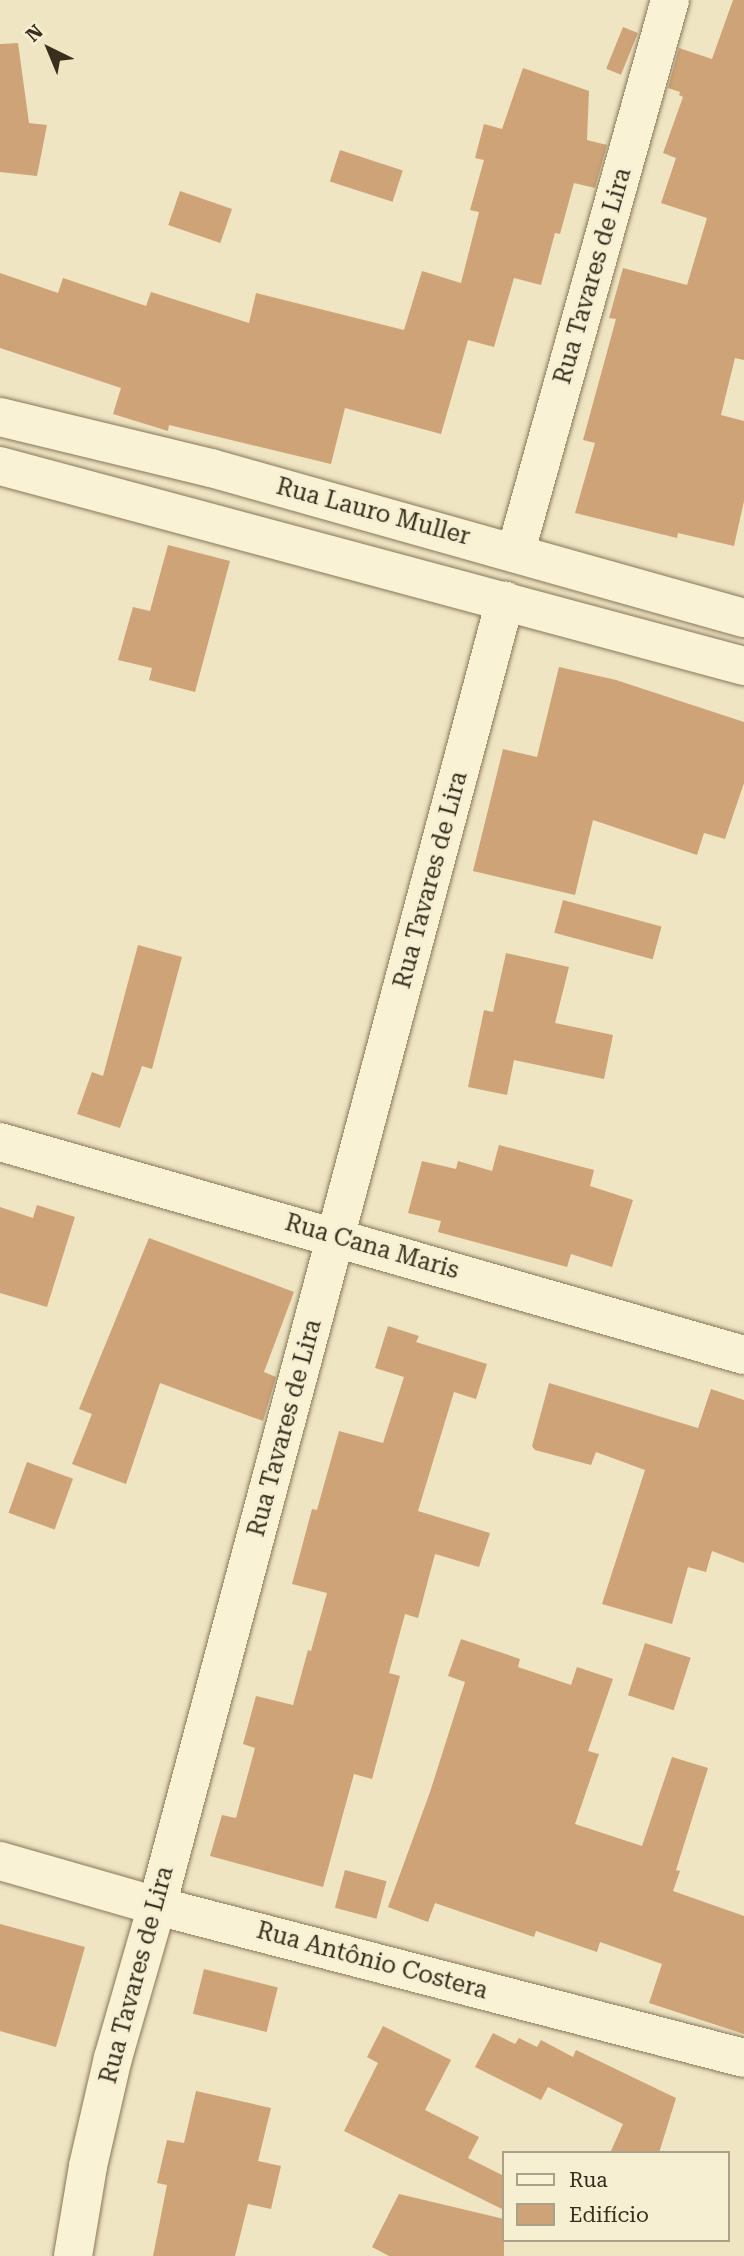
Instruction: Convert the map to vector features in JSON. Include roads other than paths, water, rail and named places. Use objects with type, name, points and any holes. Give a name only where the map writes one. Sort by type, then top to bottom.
[{"type":"street","name":"Rua Tavares de Lira","points":[[516,551],[670,0]]},
{"type":"street","name":"Rua Lauro Muller","points":[[0,416],[199,464],[516,551],[744,618]]},
{"type":"street","points":[[0,466],[744,666]]},
{"type":"street","name":"Rua Tavares de Lira","points":[[73,2256],[88,2166],[113,2058],[157,1906],[505,601]]},
{"type":"street","name":"Rua Cana Maris","points":[[0,1142],[337,1236],[744,1355]]},
{"type":"street","name":"Rua Antônio Costera","points":[[0,1861],[157,1906],[744,2058]]}]
